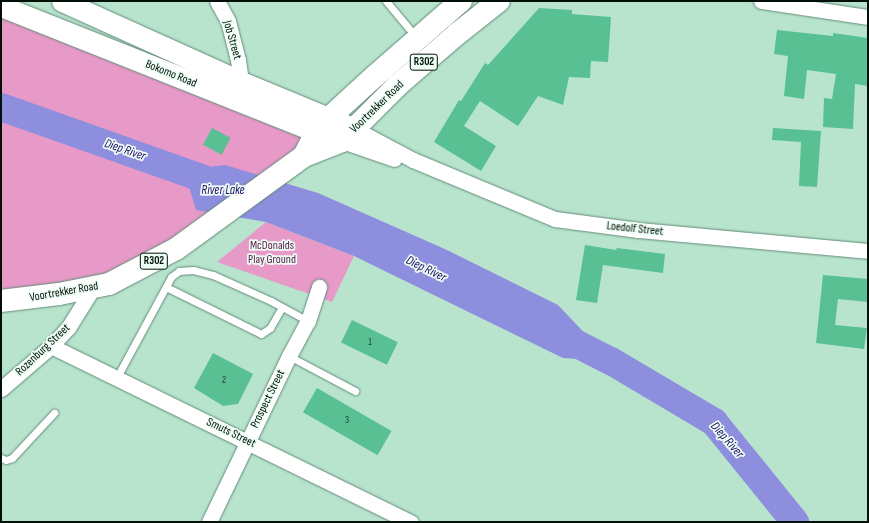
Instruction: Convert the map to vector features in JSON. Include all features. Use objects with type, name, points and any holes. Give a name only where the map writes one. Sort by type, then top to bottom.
[{"type":"main road","name":"Bokomo Road","points":[[62,1],[242,82],[322,125]]},
{"type":"main road","name":"Voortrekker Road","points":[[1,301],[59,294],[109,284],[156,261],[176,249],[304,156],[348,135],[422,65],[457,34],[499,1]]},
{"type":"main road","name":"Voortrekker Road","points":[[304,156],[322,125],[418,38],[454,3]]},
{"type":"main road","name":"Bokomo Road","points":[[1,6],[348,135]]},
{"type":"street","name":"Job Street","points":[[217,1],[228,21],[242,82]]},
{"type":"street","points":[[761,1],[868,17]]},
{"type":"street","name":"Loedolf Street","points":[[348,135],[413,160],[555,219],[638,230],[868,251]]},
{"type":"street","name":"Prospect Street","points":[[209,522],[289,356],[308,321],[319,287]]},
{"type":"street","name":"Rozenburg Street","points":[[1,388],[51,346],[68,328],[93,288]]},
{"type":"street","name":"Smuts Street","points":[[51,346],[248,441],[410,522]]},
{"type":"lane","points":[[386,1],[418,38]]},
{"type":"lane","points":[[117,377],[171,277],[179,271],[193,270],[214,275],[308,321]]},
{"type":"lane","points":[[166,287],[261,334],[270,328],[282,307]]},
{"type":"lane","points":[[289,356],[355,391]]},
{"type":"lane","points":[[1,458],[6,460],[12,458],[54,413]]},
{"type":"green space","points":[[1,6],[316,132],[304,156],[156,261],[1,301]]},
{"type":"green space","name":"McDonalds Play Ground","points":[[266,222],[354,256],[332,302],[217,262]]},
{"type":"water","name":"River Lake","points":[[225,165],[318,193],[447,250],[558,305],[611,361],[563,358],[354,256],[266,222],[196,210],[184,170]]},
{"type":"building","points":[[539,8],[572,10],[572,14],[611,17],[608,62],[591,61],[590,78],[569,77],[563,105],[538,96],[518,126],[480,101],[464,126],[496,146],[481,171],[434,142],[459,100],[461,101],[485,63],[488,65]]},
{"type":"building","points":[[777,30],[833,36],[833,33],[868,38],[868,86],[855,84],[853,129],[823,127],[824,98],[832,99],[836,74],[807,70],[804,99],[784,96],[788,56],[774,54]]},
{"type":"building","points":[[212,128],[231,138],[222,155],[203,145]]},
{"type":"building","points":[[773,128],[821,131],[817,187],[799,186],[801,142],[772,140]]},
{"type":"building","points":[[585,245],[616,250],[617,248],[665,254],[663,273],[603,265],[597,303],[576,300]]},
{"type":"building","points":[[823,275],[868,279],[868,302],[838,299],[835,325],[867,328],[864,349],[816,343]]},
{"type":"building","points":[[352,320],[398,342],[387,365],[341,342]]},
{"type":"building","points":[[213,353],[253,374],[238,404],[223,406],[194,388]]},
{"type":"building","points":[[317,388],[391,431],[377,455],[303,412]]},
{"type":"waterway","name":"Diep River","points":[[1,107],[219,184]]},
{"type":"waterway","name":"Diep River","points":[[577,344],[611,361],[714,422],[795,522]]}]
